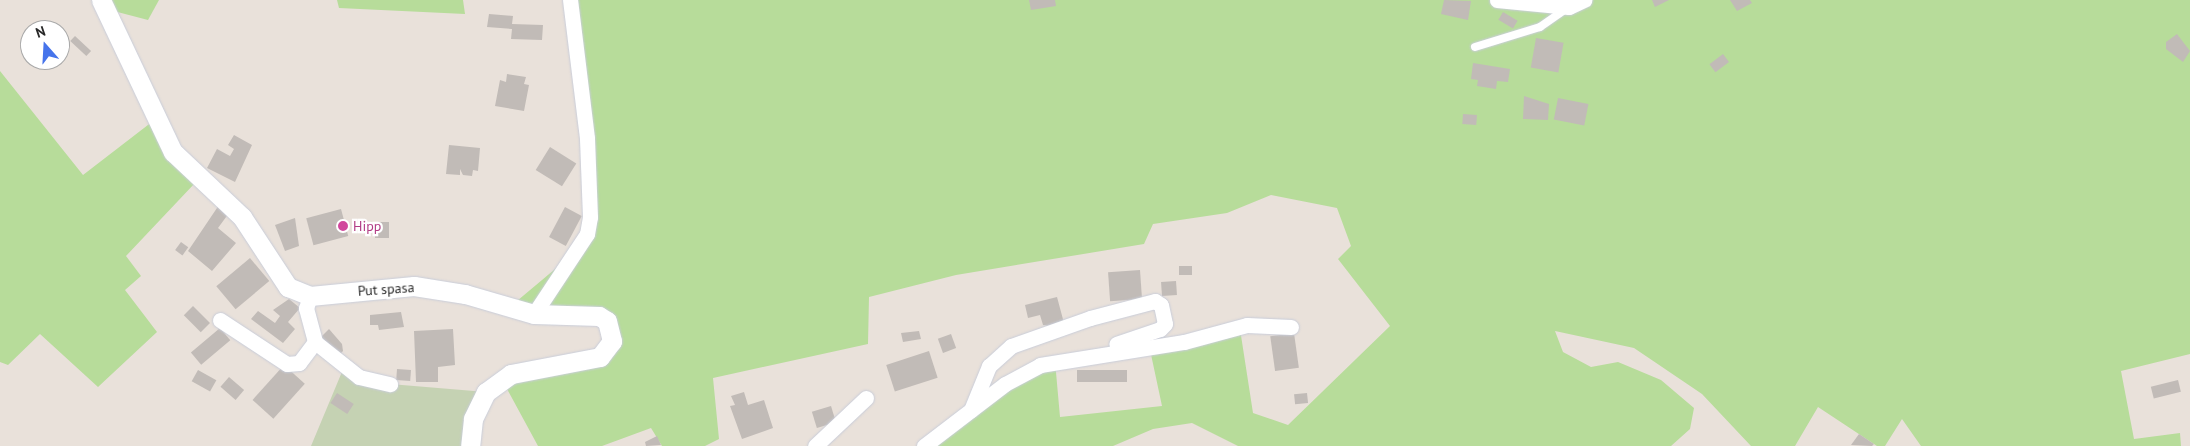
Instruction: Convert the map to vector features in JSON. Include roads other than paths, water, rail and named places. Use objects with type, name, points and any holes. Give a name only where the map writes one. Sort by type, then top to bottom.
[{"type":"street","points":[[101,0],[173,152],[242,217],[278,278],[310,296],[306,308],[315,342],[359,377],[390,384]]},
{"type":"street","points":[[534,314],[587,234],[590,217],[587,138],[570,0]]},
{"type":"street","points":[[1497,0],[1569,7],[1584,0]]},
{"type":"street","name":"Put spasa","points":[[310,296],[414,286],[465,294],[534,314],[604,318],[612,332],[608,350],[588,362],[530,369],[498,381],[479,404],[470,446]]},
{"type":"street","points":[[971,410],[988,366],[1011,346],[1090,318],[1155,301],[1161,304],[1165,318],[1160,329],[1093,353]]},
{"type":"street","points":[[220,320],[287,364],[299,363],[315,342]]},
{"type":"street","points":[[924,446],[971,410],[1040,365],[1093,353],[1184,342],[1247,325],[1291,326]]},
{"type":"street","points":[[815,446],[866,398]]},
{"type":"lane","points":[[1475,47],[1540,27],[1569,7]]},
{"type":"place","name":"Hipp","points":[[343,226]]}]
